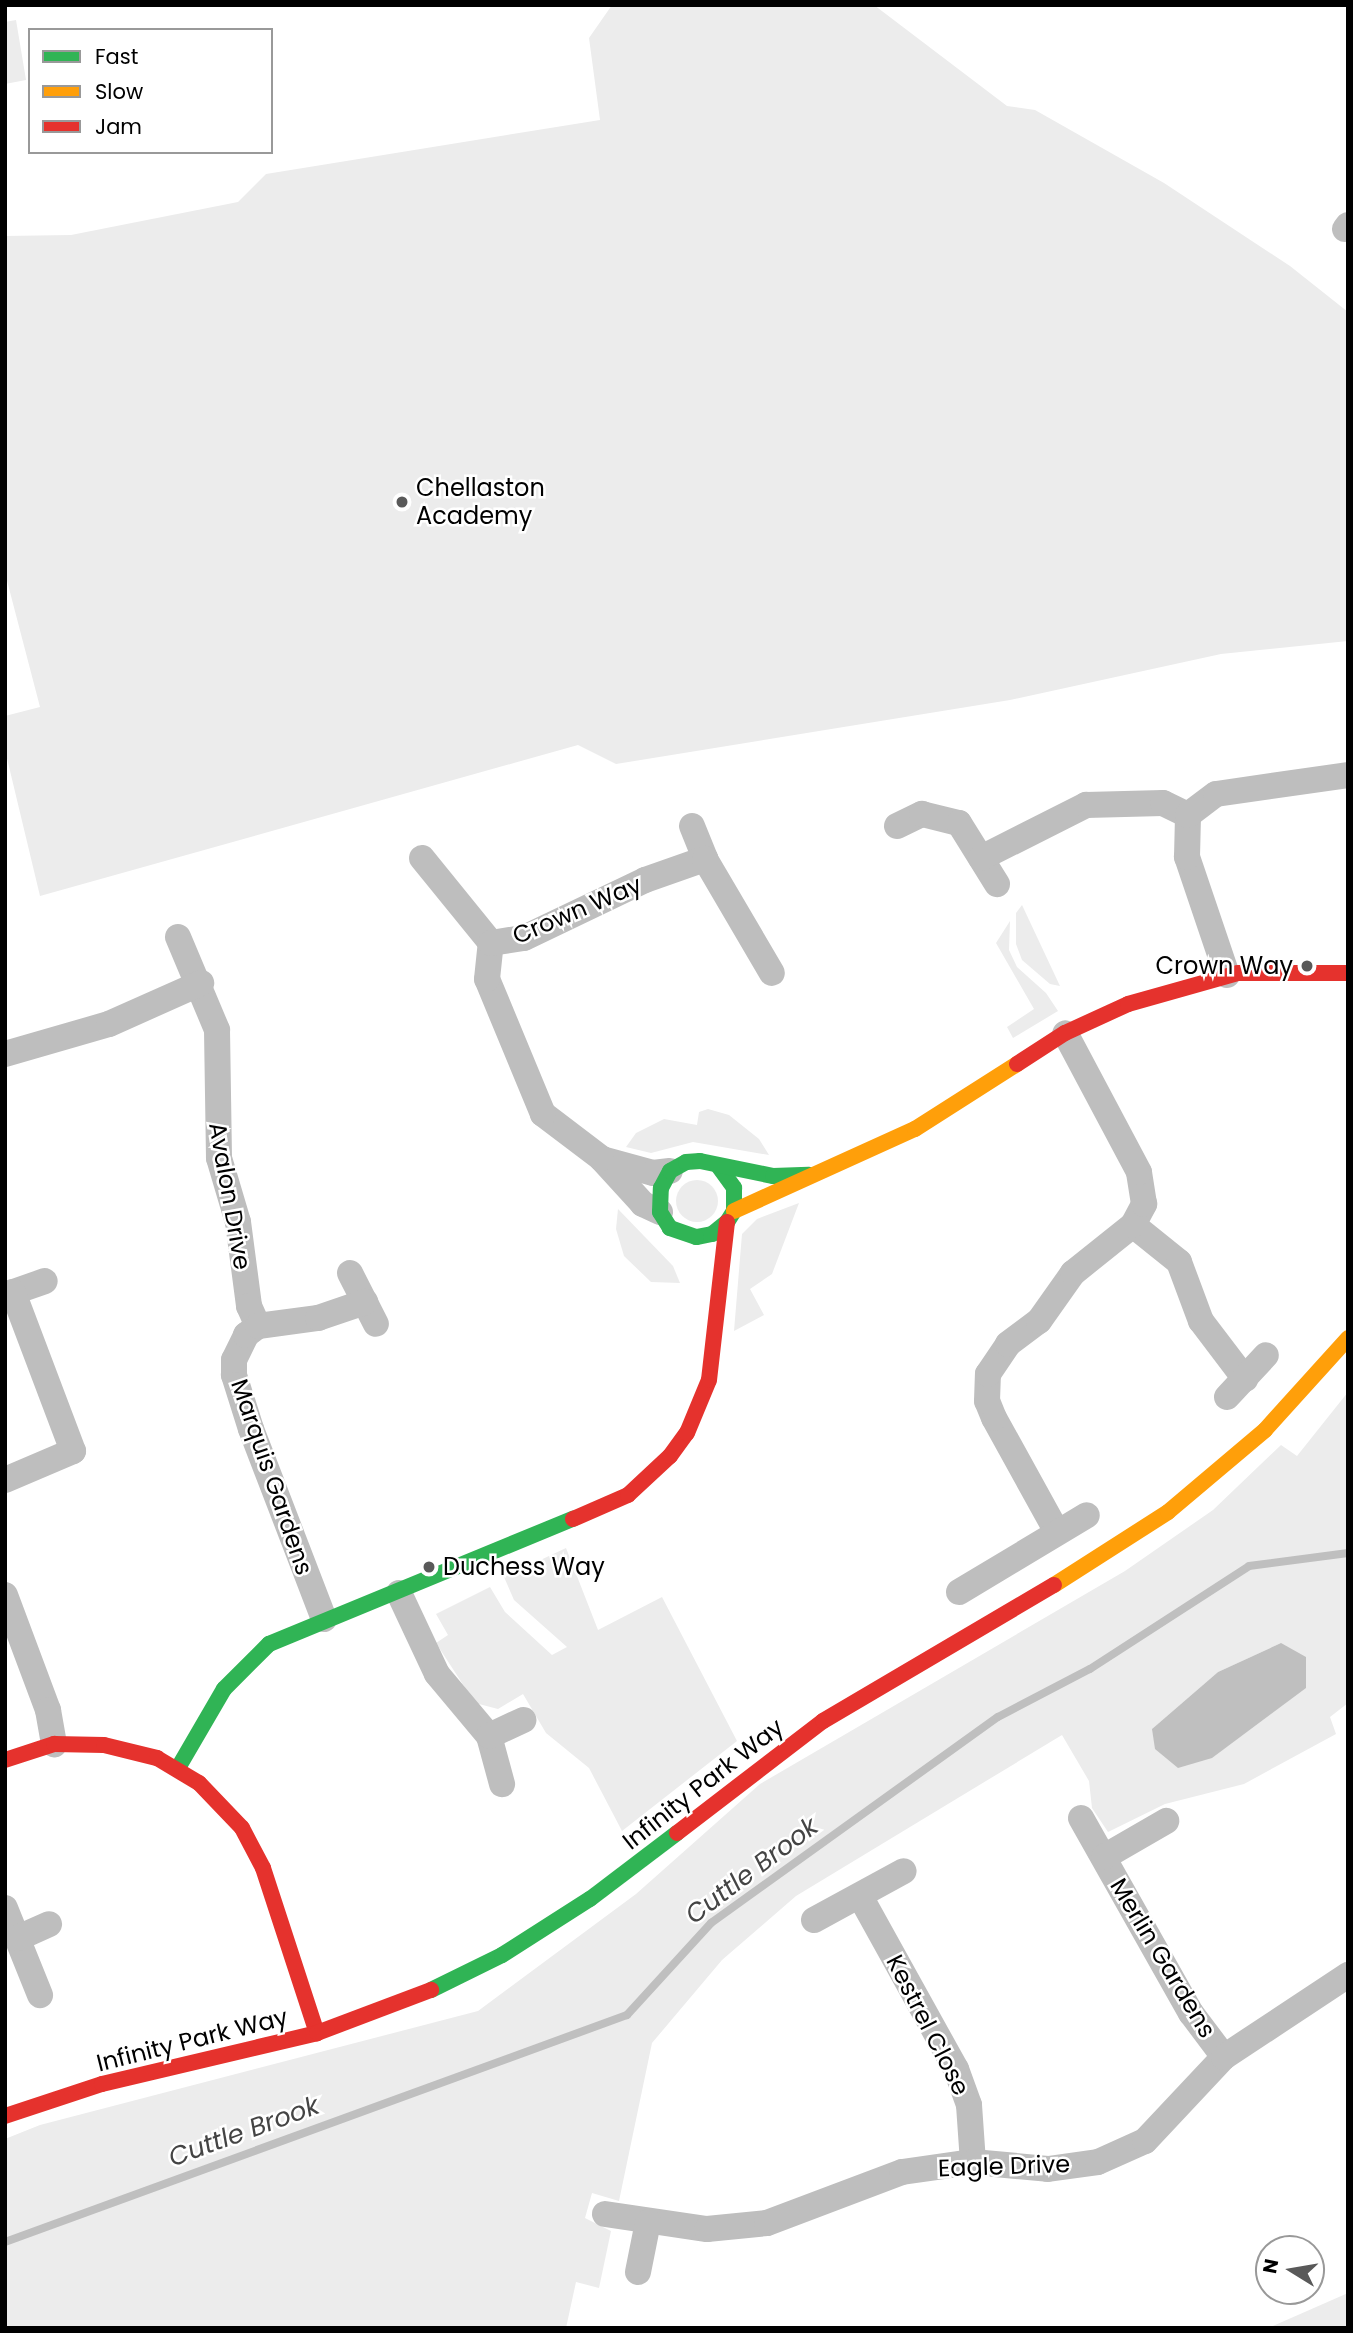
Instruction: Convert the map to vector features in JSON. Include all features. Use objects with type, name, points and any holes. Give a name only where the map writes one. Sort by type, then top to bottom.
[{"type":"street","points":[[1227,975],[1187,857],[1188,815],[1206,798],[1226,791],[1348,775]]},
{"type":"street","points":[[981,858],[1086,805],[1163,803],[1188,815]]},
{"type":"street","points":[[897,826],[922,814],[958,823],[997,884]]},
{"type":"street","points":[[692,826],[705,859],[772,973]]},
{"type":"street","points":[[422,858],[491,943]]},
{"type":"street","name":"Crown Way","points":[[705,859],[645,880],[524,938],[491,943],[487,979],[531,1091],[557,1128],[601,1158],[637,1199],[660,1212],[670,1228],[689,1237],[712,1234],[731,1217],[813,1175],[915,1129],[1065,1032],[1155,993],[1227,975],[1294,970],[1348,973]]},
{"type":"street","name":"Avalon Drive","points":[[178,937],[201,984],[220,1052],[215,1130],[219,1158],[237,1222],[248,1306],[258,1326]]},
{"type":"street","points":[[5,1054],[109,1024],[201,984]]},
{"type":"street","points":[[1057,1532],[994,1418],[987,1401],[988,1374],[1008,1343],[1039,1321],[1073,1273],[1133,1225],[1144,1204],[1139,1172],[1065,1032]]},
{"type":"street","name":"Crown Way","points":[[601,1158],[653,1173],[670,1171],[694,1161],[773,1176],[813,1175]]},
{"type":"street","points":[[178,1768],[224,1689],[246,1664],[270,1644],[324,1619],[400,1593],[628,1495],[646,1479],[687,1433],[709,1380],[713,1320],[734,1188],[719,1167]]},
{"type":"street","points":[[660,1212],[661,1188],[670,1171]]},
{"type":"street","points":[[1133,1225],[1179,1262],[1201,1321],[1236,1388],[1266,1355]]},
{"type":"street","points":[[689,1237],[695,1259]]},
{"type":"street","points":[[258,1326],[370,1313],[350,1273]]},
{"type":"street","points":[[5,1480],[73,1451],[9,1293],[45,1281]]},
{"type":"street","points":[[701,1281],[713,1320]]},
{"type":"street","name":"Marquis Gardens","points":[[258,1326],[240,1345],[233,1375],[324,1619]]},
{"type":"street","name":"Infinity Park Way","points":[[5,2116],[102,2084],[317,2033],[426,1992],[502,1955],[601,1891],[823,1721],[1114,1549],[1216,1476],[1307,1386],[1348,1338]]},
{"type":"street","points":[[959,1592],[1087,1515]]},
{"type":"street","points":[[400,1593],[436,1674],[489,1736],[502,1784]]},
{"type":"street","points":[[5,1595],[48,1710],[54,1744]]},
{"type":"street","points":[[489,1736],[523,1720]]},
{"type":"street","points":[[5,1760],[54,1744],[132,1750],[178,1768],[219,1801],[242,1828],[263,1868],[317,2033]]},
{"type":"street","name":"Merlin Gardens","points":[[1081,1818],[1191,2013],[1224,2057]]},
{"type":"street","name":"Merlin Gardens","points":[[1104,1857],[1166,1821]]},
{"type":"street","points":[[814,1920],[904,1871]]},
{"type":"street","name":"Kestrel Close","points":[[860,1896],[956,2069],[969,2105],[973,2162]]},
{"type":"street","points":[[5,1908],[40,1995]]},
{"type":"street","points":[[18,1938],[49,1924]]},
{"type":"street","name":"Eagle Drive","points":[[605,2214],[707,2229],[767,2223],[902,2172],[973,2162],[1048,2169],[1124,2153],[1145,2140],[1224,2057],[1348,1975]]},
{"type":"street","points":[[638,2272],[648,2222]]},
{"type":"shaded area","name":"Chellaston Academy","points":[[612,5],[874,5],[1007,106],[1035,110],[1164,183],[1290,266],[1348,312],[1348,641],[1221,654],[1010,700],[616,764],[578,745],[40,896],[5,750],[5,716],[40,707],[5,573],[5,236],[71,235],[238,202],[266,174],[600,120],[589,38]]},
{"type":"shaded area","points":[[16,20],[26,80],[5,84],[5,22]]},
{"type":"shaded area","points":[[1022,905],[1060,986],[1050,984],[1022,960],[1016,944],[1016,913]]},
{"type":"shaded area","points":[[1010,921],[1009,950],[1017,967],[1046,993],[1058,1011],[1013,1038],[1007,1027],[1034,1009],[996,943]]},
{"type":"shaded area","points":[[708,1109],[729,1115],[759,1139],[769,1155],[693,1142],[651,1153],[626,1147],[636,1133],[664,1119],[697,1125],[699,1112]]},
{"type":"shaded area","points":[[697,1180],[712,1186],[718,1201],[712,1216],[697,1222],[682,1216],[676,1201],[682,1186]]},
{"type":"shaded area","points":[[799,1203],[772,1274],[750,1289],[764,1315],[734,1331],[742,1234],[757,1219]]},
{"type":"shaded area","points":[[618,1209],[673,1266],[680,1283],[651,1282],[624,1256],[616,1229]]},
{"type":"shaded area","points":[[1348,1392],[1348,1703],[1330,1717],[1336,1734],[1244,1784],[1165,1804],[1108,1832],[1092,1808],[1089,1781],[1062,1735],[796,1896],[722,1960],[652,2043],[619,2201],[592,2193],[585,2218],[611,2231],[599,2288],[576,2282],[566,2328],[5,2328],[5,2139],[40,2125],[478,2011],[636,1894],[760,1784],[1125,1571],[1213,1510],[1281,1445],[1297,1456]],"holes":[[[1281,1643],[1152,1729],[1218,1672]]]},
{"type":"shaded area","points":[[566,1548],[598,1630],[662,1597],[737,1741],[622,1831],[589,1768],[546,1733],[523,1694],[498,1709],[475,1703],[436,1643],[448,1635],[436,1614],[490,1587],[505,1612],[552,1655],[567,1647],[514,1600],[504,1577]]},
{"type":"shaded area","points":[[1281,1643],[1306,1657],[1306,1688],[1212,1758],[1178,1768],[1155,1749],[1152,1729],[1218,1672]]},
{"type":"shaded area","points":[[1348,2293],[1348,2328],[1268,2328],[1325,2305]]},
{"type":"waterway","name":"Cuttle Brook","points":[[5,2242],[627,2015],[711,1923],[998,1717],[1090,1669],[1249,1566],[1348,1553]]},
{"type":"traffic: fast","points":[[719,1167],[734,1188],[734,1211],[727,1222],[712,1234],[696,1237],[670,1228],[660,1212],[661,1188],[670,1171],[686,1162],[700,1161],[773,1176],[809,1175]]},
{"type":"traffic: fast","points":[[178,1768],[224,1689],[269,1644],[573,1519]]},
{"type":"traffic: fast","points":[[431,1990],[502,1955],[590,1899],[677,1833]]},
{"type":"traffic: slow","points":[[734,1211],[915,1129],[1017,1064]]},
{"type":"traffic: slow","points":[[1054,1585],[1168,1512],[1265,1430],[1348,1338]]},
{"type":"traffic: jam","points":[[1017,1064],[1065,1033],[1128,1004],[1238,973],[1348,973]]},
{"type":"traffic: jam","points":[[573,1519],[628,1495],[670,1456],[687,1433],[709,1380],[727,1222]]},
{"type":"traffic: jam","points":[[677,1833],[823,1721],[1054,1585]]},
{"type":"traffic: jam","points":[[5,1760],[54,1744],[104,1745],[157,1758],[199,1783],[242,1828],[263,1868],[317,2033]]},
{"type":"traffic: jam","points":[[5,2116],[102,2084],[317,2033],[431,1990]]},
{"type":"place","name":"Chellaston Academy","points":[[402,502]]},
{"type":"place","name":"Crown Way","points":[[1307,966]]},
{"type":"place","name":"Duchess Way","points":[[429,1567]]}]
